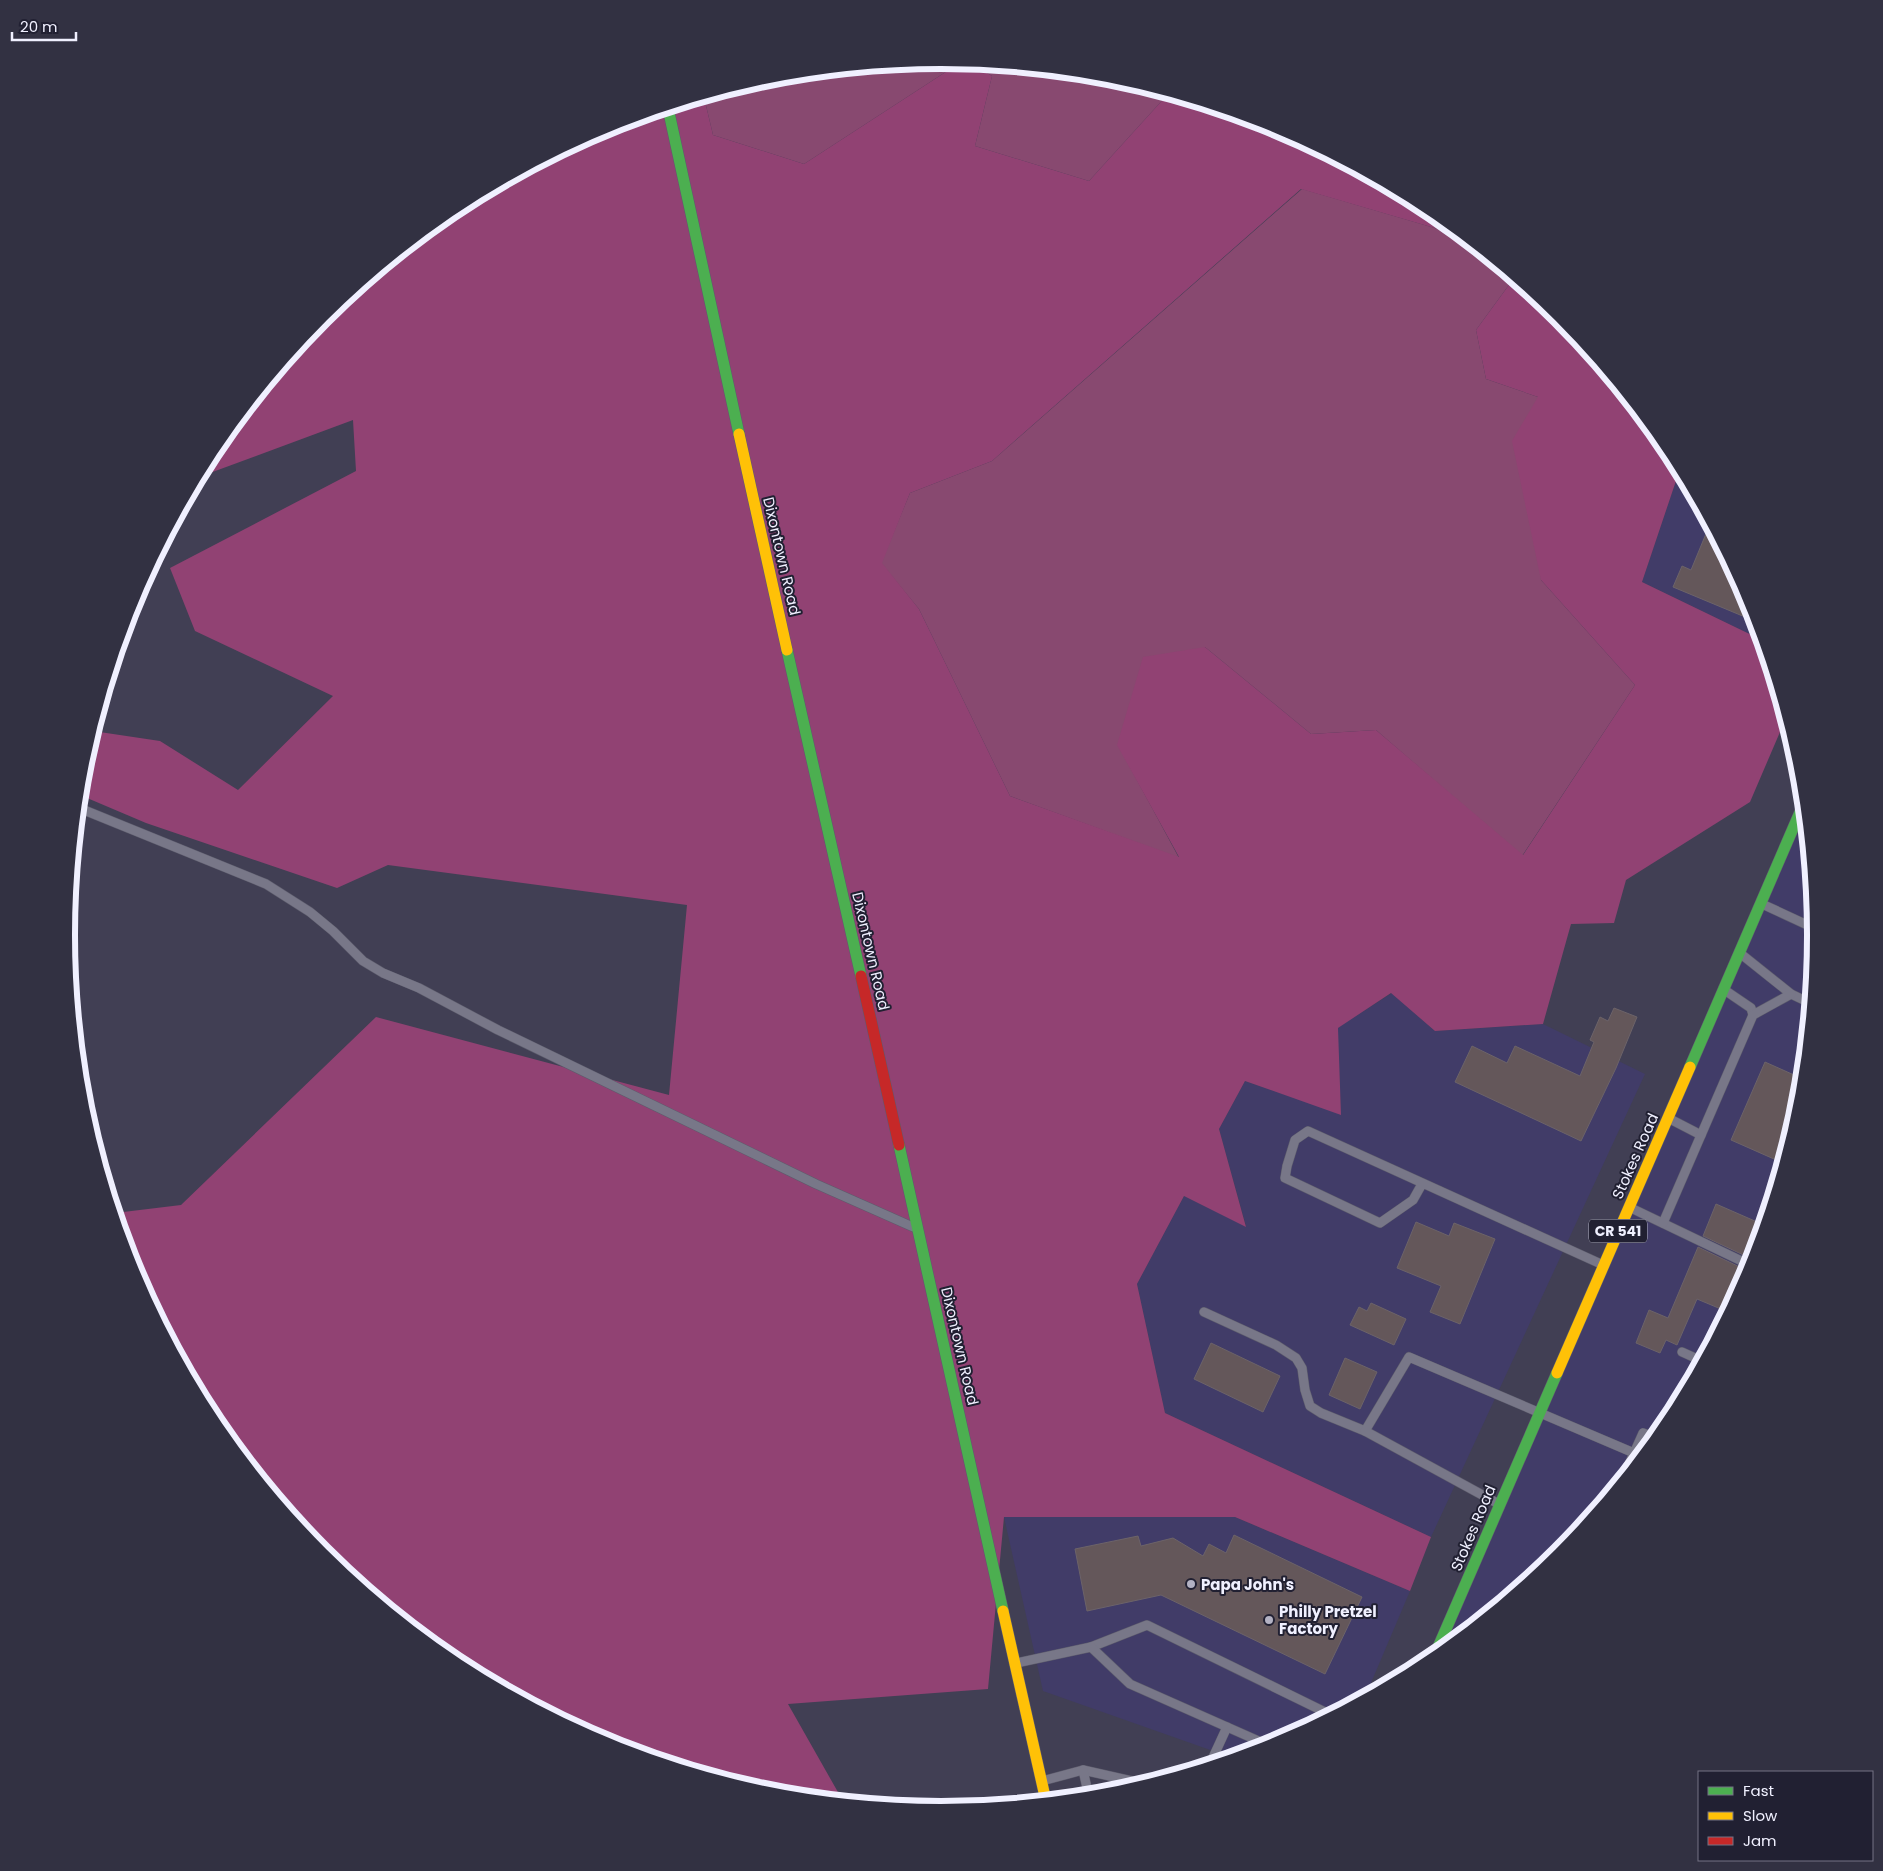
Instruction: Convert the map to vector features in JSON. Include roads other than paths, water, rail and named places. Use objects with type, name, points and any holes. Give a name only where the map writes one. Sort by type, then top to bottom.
[{"type":"street","name":"Dixontown Road","points":[[669,113],[748,474],[1045,1796]]},
{"type":"street","name":"Stokes Road","points":[[1439,1644],[1800,813]]},
{"type":"lane","points":[[84,810],[266,884],[310,912],[333,931],[363,961],[390,976],[419,988],[498,1030],[816,1184],[918,1229]]},
{"type":"lane","points":[[1760,904],[1808,925]]},
{"type":"lane","points":[[1739,952],[1791,994],[1805,1001]]},
{"type":"lane","points":[[1723,989],[1751,1008],[1753,1015]]},
{"type":"lane","points":[[1663,1223],[1753,1015],[1791,994]]},
{"type":"lane","points":[[1668,1118],[1701,1135]]},
{"type":"lane","points":[[1422,1184],[1413,1200],[1380,1223],[1285,1178],[1286,1166],[1295,1140],[1308,1131],[1603,1265]]},
{"type":"lane","points":[[1629,1207],[1744,1262]]},
{"type":"lane","points":[[1204,1312],[1276,1344],[1296,1358],[1302,1368],[1305,1390],[1310,1406],[1321,1413],[1365,1431],[1499,1504]]},
{"type":"lane","points":[[1682,1352],[1697,1359]]},
{"type":"lane","points":[[1365,1431],[1408,1357],[1634,1453]]},
{"type":"lane","points":[[1630,1461],[1643,1433],[1649,1435]]},
{"type":"lane","points":[[1016,1663],[1091,1647],[1148,1625],[1326,1712]]},
{"type":"lane","points":[[1091,1647],[1130,1684],[1259,1741]]},
{"type":"lane","points":[[1213,1758],[1227,1727]]},
{"type":"lane","points":[[1083,1770],[1088,1790]]},
{"type":"lane","points":[[1042,1781],[1083,1770],[1132,1781]]},
{"type":"place","name":"Papa John's","points":[[1191,1584]]},
{"type":"place","name":"Philly Pretzel Factory","points":[[1269,1620]]}]
